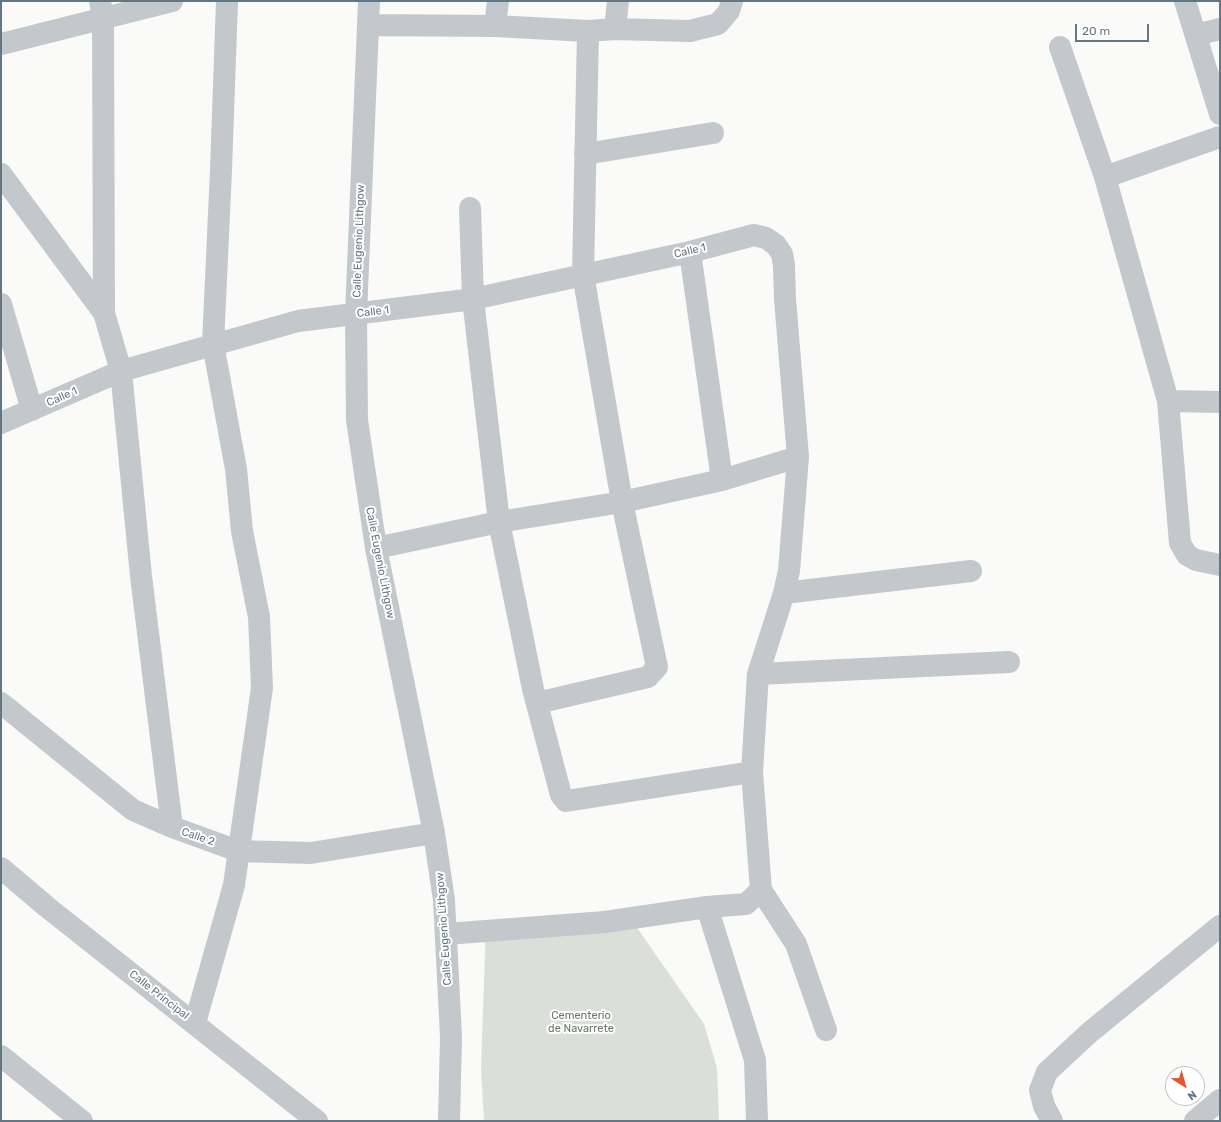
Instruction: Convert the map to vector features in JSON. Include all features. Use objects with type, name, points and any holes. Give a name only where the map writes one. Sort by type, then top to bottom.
[{"type":"street","points":[[1,44],[101,10],[172,1]]},
{"type":"street","points":[[195,1023],[234,885],[262,688],[259,617],[242,531],[236,469],[213,344],[221,170],[226,1]]},
{"type":"street","name":"Calle Eugenio Lithgow","points":[[369,1],[356,315],[357,420],[376,548],[434,834],[444,900],[451,1037],[449,1121]]},
{"type":"street","points":[[495,26],[498,1]]},
{"type":"street","points":[[615,29],[618,1]]},
{"type":"street","points":[[368,25],[495,26],[588,31],[615,29],[690,31],[718,24],[729,11],[732,1]]},
{"type":"street","points":[[1185,1],[1220,114]]},
{"type":"street","points":[[101,10],[104,313],[121,371],[141,576],[172,827]]},
{"type":"street","points":[[1196,35],[1220,29]]},
{"type":"street","points":[[537,703],[648,677],[657,667],[622,502],[583,274],[588,31]]},
{"type":"street","points":[[1060,47],[1105,177],[1168,401],[1180,543],[1187,555],[1196,560],[1220,565]]},
{"type":"street","points":[[585,154],[713,133]]},
{"type":"street","points":[[1105,177],[1220,137]]},
{"type":"street","points":[[1,174],[104,313]]},
{"type":"street","points":[[470,208],[473,299],[499,522],[537,703],[561,795],[566,801],[752,772]]},
{"type":"street","name":"Calle 1","points":[[1,423],[121,371],[298,321],[356,315],[473,299],[690,252],[754,235],[766,238],[776,244],[782,254],[798,457]]},
{"type":"street","points":[[690,252],[722,480]]},
{"type":"street","points":[[1,304],[32,410]]},
{"type":"street","points":[[1168,401],[1220,402]]},
{"type":"street","points":[[376,548],[499,522],[622,502],[722,480],[798,457],[789,571],[784,593],[758,674],[752,772],[761,890],[796,944],[826,1030]]},
{"type":"street","points":[[784,593],[971,571]]},
{"type":"street","points":[[758,674],[1009,662]]},
{"type":"street","name":"Calle 2","points":[[1,703],[133,810],[172,827],[238,851],[311,853],[434,834]]},
{"type":"street","name":"Calle Principal","points":[[1,868],[47,907],[317,1121]]},
{"type":"street","points":[[446,934],[605,922],[708,907],[746,904],[761,890]]},
{"type":"street","points":[[708,907],[755,1060],[756,1121]]},
{"type":"street","points":[[1052,1121],[1044,1106],[1040,1090],[1047,1072],[1088,1033],[1220,926]]},
{"type":"street","points":[[1,1056],[82,1121]]},
{"type":"street","points":[[1195,1121],[1220,1100]]},
{"type":"green space","name":"Cementerio de Navarrete","points":[[624,909],[704,1024],[717,1068],[719,1121],[484,1121],[481,1069],[486,925]]}]
